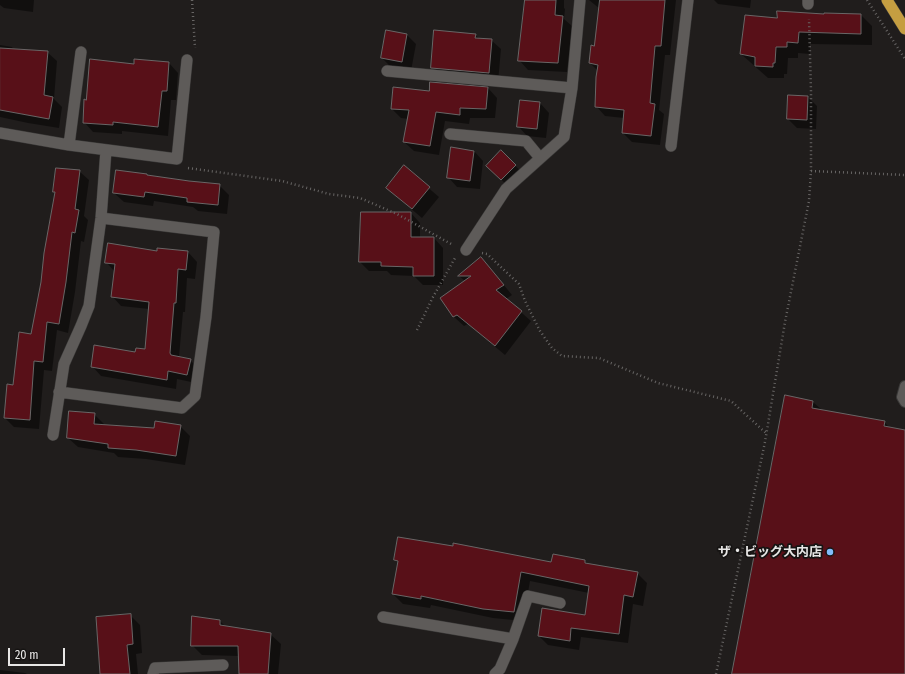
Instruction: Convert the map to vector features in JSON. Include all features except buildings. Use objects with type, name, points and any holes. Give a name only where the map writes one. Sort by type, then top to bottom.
[{"type":"highway","points":[[887,0],[905,29]]},
{"type":"street","points":[[462,251],[506,189],[564,137],[572,88],[580,0]]},
{"type":"street","points":[[671,146],[688,0]]},
{"type":"street","points":[[69,145],[81,52]]},
{"type":"street","points":[[0,133],[69,145],[177,159],[187,60]]},
{"type":"street","points":[[387,71],[572,88]]},
{"type":"street","points":[[450,134],[526,141],[540,158]]},
{"type":"street","points":[[53,435],[64,364],[89,306],[102,218],[106,150]]},
{"type":"street","points":[[59,392],[182,408],[195,396],[206,317],[214,232],[102,218]]},
{"type":"street","points":[[496,674],[500,669],[513,639],[528,596],[560,602]]},
{"type":"street","points":[[383,617],[513,639]]},
{"type":"street","points":[[153,674],[155,668],[223,665]]},
{"type":"lane","points":[[905,386],[902,397],[905,402]]},
{"type":"path","points":[[187,60],[195,50],[192,0]]},
{"type":"path","points":[[716,674],[767,434],[785,322],[809,201],[811,171],[811,91],[808,2]]},
{"type":"path","points":[[177,159],[183,167],[282,182],[329,194],[360,198],[397,214],[461,249],[462,251],[487,254],[519,284],[525,301],[540,331],[552,348],[562,356],[599,358],[658,382],[731,401],[767,434]]},
{"type":"path","points":[[811,171],[905,175]]},
{"type":"path","points":[[417,330],[433,297],[462,251]]},
{"type":"place","name":"ザ・ビッグ大内店","points":[[830,552]]}]
